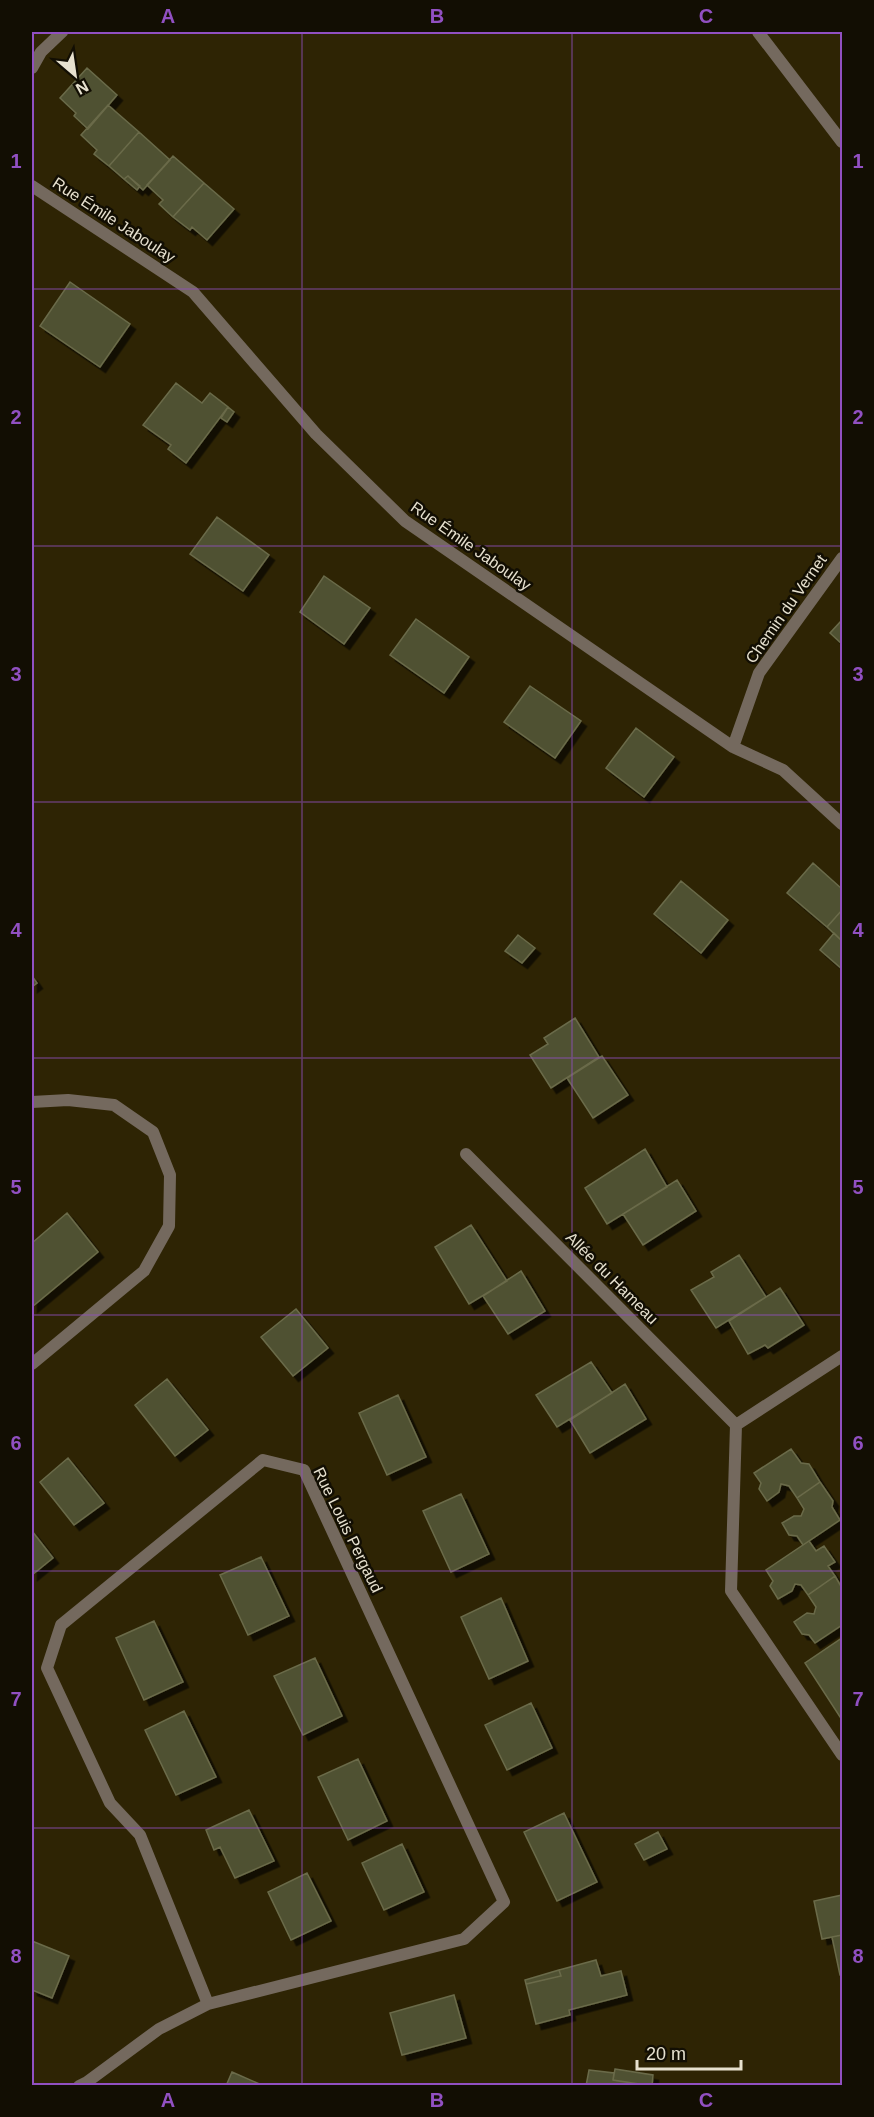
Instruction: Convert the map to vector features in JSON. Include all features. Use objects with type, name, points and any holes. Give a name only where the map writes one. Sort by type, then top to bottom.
[{"type":"street","points":[[32,68],[41,52],[62,32]]},
{"type":"street","points":[[758,32],[843,142]]},
{"type":"street","name":"Rue Émile Jaboulay","points":[[32,186],[193,292],[316,434],[405,521],[734,747],[783,770],[843,824]]},
{"type":"street","name":"Chemin du Vernet","points":[[734,747],[759,673],[843,558]]},
{"type":"street","points":[[32,1102],[68,1100],[114,1105],[153,1132],[170,1175],[169,1226],[144,1271],[32,1364]]},
{"type":"street","name":"Allée du Hameau","points":[[466,1154],[736,1425]]},
{"type":"street","points":[[843,1356],[736,1425],[731,1591],[843,1755]]},
{"type":"street","name":"Rue Louis Pergaud","points":[[79,2085],[87,2082],[159,2029],[208,2004],[464,1938],[504,1902],[304,1470],[262,1461],[61,1625],[47,1668],[110,1803],[140,1835],[208,2004]]},
{"type":"building","points":[[87,68],[117,95],[88,129],[74,116],[76,113],[60,98]]},
{"type":"building","points":[[108,105],[139,132],[109,166],[94,154],[97,150],[81,135]]},
{"type":"building","points":[[139,132],[170,160],[143,190],[128,176],[124,179],[109,166]]},
{"type":"building","points":[[173,156],[204,183],[173,217],[159,204],[163,200],[147,185]]},
{"type":"building","points":[[128,176],[140,186],[137,190],[124,179]]},
{"type":"building","points":[[204,183],[234,209],[207,240],[192,227],[190,230],[173,217]]},
{"type":"building","points":[[70,282],[130,324],[100,367],[40,326]]},
{"type":"building","points":[[176,383],[202,403],[210,393],[228,407],[186,463],[168,449],[171,445],[143,425]]},
{"type":"building","points":[[228,407],[234,412],[227,422],[221,418]]},
{"type":"building","points":[[217,517],[269,555],[243,591],[190,554]]},
{"type":"building","points":[[324,576],[370,608],[344,644],[300,612]]},
{"type":"building","points":[[416,619],[469,657],[444,693],[390,655]]},
{"type":"building","points":[[842,620],[842,644],[830,633]]},
{"type":"building","points":[[530,686],[581,721],[555,758],[504,722]]},
{"type":"building","points":[[636,728],[674,757],[644,797],[606,768]]},
{"type":"building","points":[[813,863],[842,889],[842,910],[827,927],[787,893]]},
{"type":"building","points":[[681,881],[728,920],[701,953],[654,914]]},
{"type":"building","points":[[842,910],[842,941],[827,927]]},
{"type":"building","points":[[834,933],[842,941],[842,969],[820,950]]},
{"type":"building","points":[[518,935],[535,948],[522,963],[505,951]]},
{"type":"building","points":[[32,976],[37,983],[32,987]]},
{"type":"building","points":[[575,1018],[599,1057],[551,1088],[530,1055],[548,1044],[544,1038]]},
{"type":"building","points":[[602,1056],[628,1095],[593,1118],[567,1078]]},
{"type":"building","points":[[645,1149],[667,1187],[607,1224],[585,1188]]},
{"type":"building","points":[[677,1180],[696,1211],[643,1245],[623,1214]]},
{"type":"building","points":[[67,1213],[98,1252],[32,1307],[32,1243]]},
{"type":"building","points":[[471,1225],[507,1281],[469,1304],[435,1247]]},
{"type":"building","points":[[739,1255],[766,1297],[716,1328],[691,1290],[714,1277],[711,1272]]},
{"type":"building","points":[[521,1271],[545,1311],[508,1334],[483,1296]]},
{"type":"building","points":[[780,1288],[804,1325],[768,1348],[765,1345],[748,1354],[729,1321]]},
{"type":"building","points":[[296,1309],[328,1348],[293,1376],[261,1337]]},
{"type":"building","points":[[591,1362],[612,1393],[557,1427],[536,1395]]},
{"type":"building","points":[[167,1379],[208,1430],[175,1456],[135,1405]]},
{"type":"building","points":[[625,1384],[646,1419],[590,1453],[570,1420]]},
{"type":"building","points":[[398,1395],[426,1457],[387,1475],[359,1413]]},
{"type":"building","points":[[791,1449],[801,1463],[809,1464],[820,1482],[797,1498],[789,1486],[781,1484],[779,1492],[767,1501],[759,1489],[761,1483],[754,1473]]},
{"type":"building","points":[[68,1458],[104,1503],[74,1525],[40,1482]]},
{"type":"building","points":[[820,1482],[833,1501],[832,1507],[840,1520],[803,1545],[797,1536],[789,1535],[782,1523],[794,1516],[801,1516],[804,1509],[797,1498]]},
{"type":"building","points":[[461,1494],[489,1554],[451,1572],[423,1511]]},
{"type":"building","points":[[32,1531],[53,1558],[32,1575]]},
{"type":"building","points":[[809,1541],[816,1551],[824,1546],[835,1562],[828,1566],[835,1576],[808,1595],[801,1585],[795,1584],[792,1591],[778,1599],[770,1586],[773,1581],[766,1570]]},
{"type":"building","points":[[261,1557],[289,1616],[248,1635],[220,1575]]},
{"type":"building","points":[[835,1576],[842,1588],[842,1625],[815,1643],[809,1635],[802,1634],[794,1622],[807,1613],[814,1614],[816,1607],[808,1595]]},
{"type":"building","points":[[501,1598],[528,1661],[489,1679],[461,1617]]},
{"type":"building","points":[[154,1621],[183,1682],[144,1700],[116,1638]]},
{"type":"building","points":[[842,1638],[842,1720],[805,1663]]},
{"type":"building","points":[[315,1658],[342,1716],[303,1735],[274,1676]]},
{"type":"building","points":[[531,1703],[552,1748],[507,1770],[485,1725]]},
{"type":"building","points":[[184,1711],[216,1777],[176,1795],[145,1730]]},
{"type":"building","points":[[358,1759],[387,1821],[348,1840],[318,1777]]},
{"type":"building","points":[[249,1810],[274,1861],[235,1878],[220,1847],[214,1850],[206,1830]]},
{"type":"building","points":[[564,1813],[597,1882],[557,1901],[524,1832]]},
{"type":"building","points":[[658,1832],[667,1849],[644,1860],[635,1844]]},
{"type":"building","points":[[402,1844],[424,1892],[384,1910],[362,1863]]},
{"type":"building","points":[[307,1873],[331,1921],[291,1940],[268,1892]]},
{"type":"building","points":[[842,1895],[842,1935],[822,1939],[814,1901]]},
{"type":"building","points":[[842,1935],[842,1975],[840,1975],[832,1937]]},
{"type":"building","points":[[32,1941],[69,1956],[52,1998],[32,1990]]},
{"type":"building","points":[[596,1960],[601,1976],[621,1971],[627,1995],[569,2010],[570,2015],[536,2024],[526,1984],[561,1976],[559,1970]]},
{"type":"building","points":[[559,1970],[561,1976],[526,1984],[525,1980]]},
{"type":"building","points":[[454,1995],[466,2038],[402,2055],[390,2013]]},
{"type":"building","points":[[615,2069],[653,2075],[652,2086],[613,2080]]},
{"type":"building","points":[[589,2070],[614,2073],[613,2080],[651,2086],[586,2086]]},
{"type":"building","points":[[232,2072],[264,2086],[226,2086]]}]
